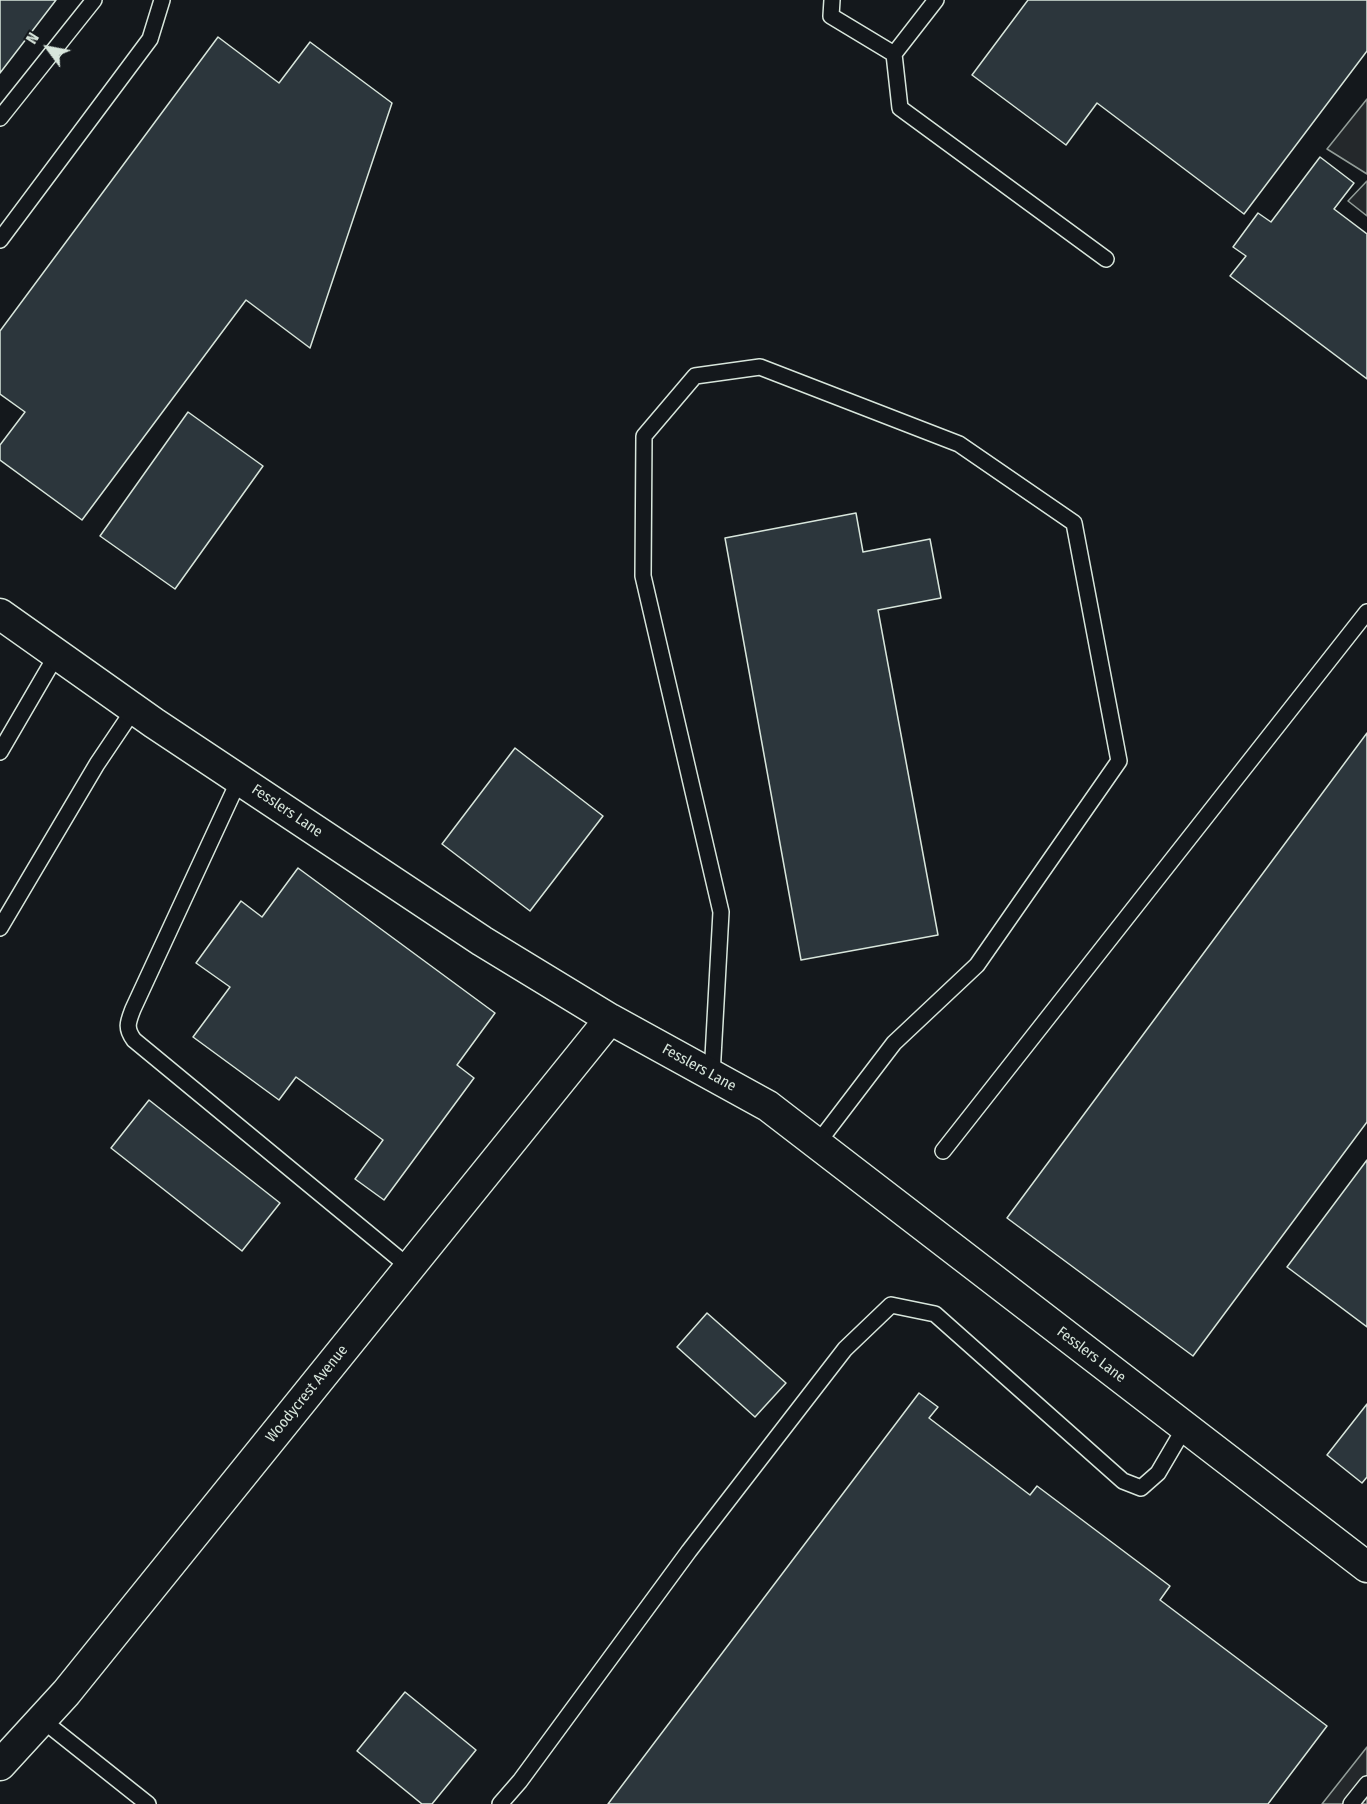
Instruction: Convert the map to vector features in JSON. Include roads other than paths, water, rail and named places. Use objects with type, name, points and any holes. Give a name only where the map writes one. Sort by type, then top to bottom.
[{"type":"street","name":"Fesslers Lane","points":[[0,614],[134,709],[482,942],[610,1019],[768,1106],[1367,1567]]},
{"type":"street","name":"Woodycrest Avenue","points":[[0,1765],[66,1693],[610,1019]]},
{"type":"lane","points":[[0,118],[94,0]]},
{"type":"lane","points":[[0,240],[150,39],[162,0]]},
{"type":"lane","points":[[832,0],[831,16],[894,54]]},
{"type":"lane","points":[[936,0],[894,54],[900,108],[1106,259]]},
{"type":"lane","points":[[712,1075],[721,912],[644,576],[644,436],[695,376],[760,367],[959,444],[1074,523],[1119,761],[977,965],[894,1044],[817,1144]]},
{"type":"lane","points":[[943,1151],[1367,612]]},
{"type":"lane","points":[[0,752],[57,654]]},
{"type":"lane","points":[[0,928],[97,764],[134,709]]},
{"type":"lane","points":[[239,780],[133,1009],[128,1022],[129,1032],[134,1040],[409,1267]]},
{"type":"lane","points":[[500,1804],[689,1551],[844,1349],[891,1305],[934,1314],[1123,1481],[1141,1488],[1158,1473],[1185,1427]]},
{"type":"lane","points":[[41,1719],[148,1804]]},
{"type":"lane","points":[[1351,1804],[1367,1784]]}]
